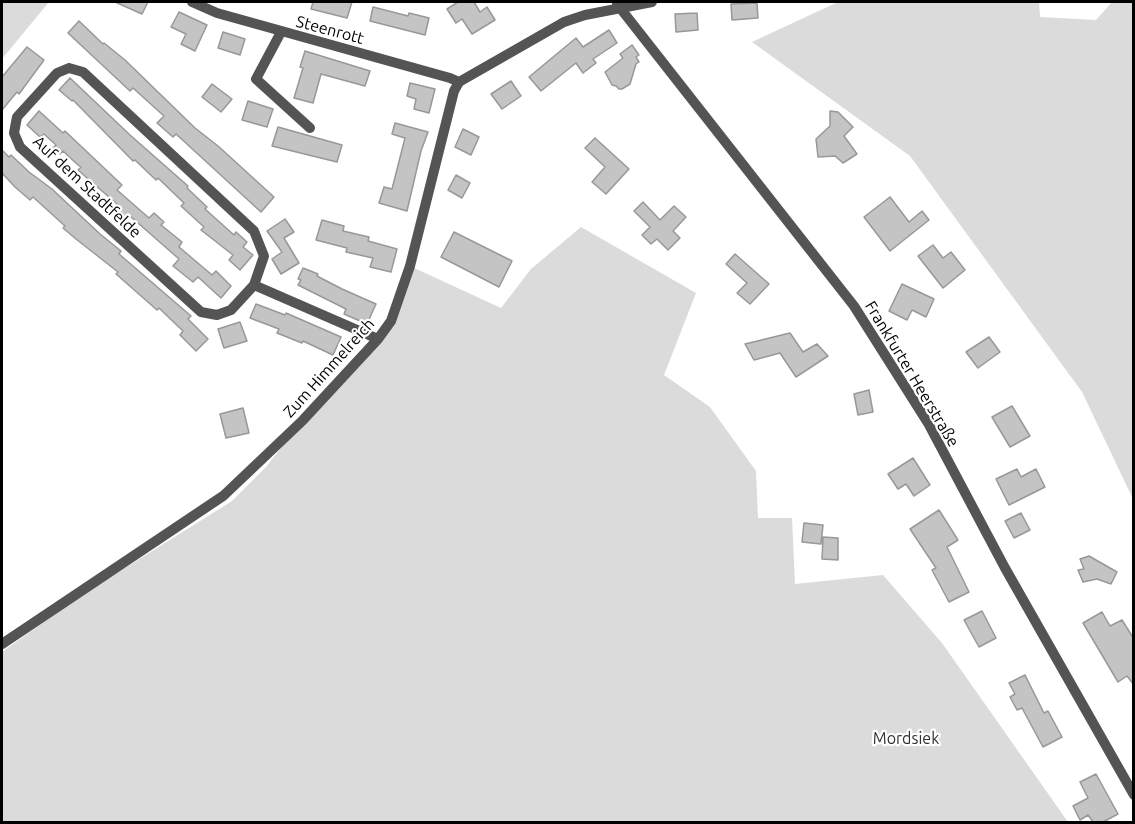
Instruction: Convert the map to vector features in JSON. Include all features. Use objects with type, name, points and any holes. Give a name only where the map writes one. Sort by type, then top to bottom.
[{"type":"street","points":[[192,2],[217,13],[281,32]]},
{"type":"street","points":[[459,82],[564,22],[618,4],[652,2]]},
{"type":"street","name":"Frankfurter Heerstraße","points":[[618,4],[854,306],[928,423],[1011,579],[1134,795]]},
{"type":"street","name":"Steenrott","points":[[310,128],[256,79],[281,32],[459,82]]},
{"type":"street","name":"Auf dem Stadtfelde","points":[[69,68],[83,72],[254,231],[264,256],[254,285],[231,310],[217,315],[201,312],[20,147],[14,133],[17,117],[57,72],[69,68]]},
{"type":"street","name":"Zum Himmelreich","points":[[2,644],[223,496],[303,420],[378,339],[392,321],[410,266],[454,91],[459,82]]},
{"type":"street","points":[[254,285],[378,339]]},
{"type":"green space","points":[[2,2],[49,2],[2,59]]},
{"type":"green space","points":[[838,2],[1039,2],[1040,17],[1096,20],[1112,2],[1133,2],[1133,499],[1082,392],[910,156],[752,42]]},
{"type":"green space","name":"Mordsiek","points":[[581,227],[696,293],[664,375],[710,407],[756,471],[758,518],[792,518],[795,584],[883,575],[942,643],[1068,822],[2,822],[2,652],[82,595],[232,501],[266,467],[303,420],[378,339],[410,266],[501,308],[531,269]]},
{"type":"building","points":[[115,2],[148,2],[142,14]]},
{"type":"building","points":[[313,2],[352,2],[347,18],[311,9]]},
{"type":"building","points":[[458,2],[474,2],[480,12],[487,7],[495,20],[472,34],[462,19],[456,23],[447,9]]},
{"type":"building","points":[[757,3],[758,18],[732,20],[731,4]]},
{"type":"building","points":[[373,7],[408,16],[409,13],[429,18],[425,35],[370,21]]},
{"type":"building","points":[[179,12],[207,25],[195,51],[181,44],[186,34],[171,27]]},
{"type":"building","points":[[697,13],[698,30],[676,32],[675,14]]},
{"type":"building","points":[[79,21],[103,44],[125,60],[195,128],[274,197],[261,212],[176,134],[173,137],[157,123],[164,116],[133,88],[130,91],[68,33]]},
{"type":"building","points":[[609,30],[617,43],[593,59],[596,63],[583,73],[576,63],[541,91],[529,77],[576,38],[583,47]]},
{"type":"building","points":[[223,32],[245,39],[240,55],[218,48]]},
{"type":"building","points":[[632,45],[639,55],[636,57],[639,62],[636,64],[630,84],[619,89],[612,85],[605,72],[623,58],[620,54]]},
{"type":"building","points":[[27,47],[44,60],[19,94],[17,92],[2,110],[2,77]]},
{"type":"building","points":[[305,51],[370,71],[365,86],[321,74],[313,103],[294,98],[303,68],[300,67]]},
{"type":"building","points":[[70,78],[188,186],[187,188],[207,207],[205,209],[234,235],[236,232],[247,242],[243,247],[253,255],[240,270],[229,260],[233,255],[201,230],[204,227],[181,206],[184,203],[158,178],[156,180],[135,160],[133,161],[73,100],[59,90]]},
{"type":"building","points":[[511,81],[521,96],[502,109],[491,94]]},
{"type":"building","points":[[410,83],[435,89],[429,113],[414,109],[416,99],[407,96]]},
{"type":"building","points":[[212,84],[232,99],[221,112],[202,97]]},
{"type":"building","points":[[248,101],[273,109],[267,127],[242,120]]},
{"type":"building","points":[[39,111],[63,133],[65,131],[122,185],[117,190],[149,218],[154,213],[164,222],[161,225],[182,242],[179,247],[212,275],[216,271],[231,286],[221,298],[198,277],[193,282],[173,266],[179,259],[130,216],[124,223],[112,212],[118,205],[78,170],[81,167],[63,151],[60,154],[53,148],[56,145],[44,134],[40,137],[27,125]]},
{"type":"building","points":[[830,111],[838,112],[853,127],[844,136],[857,154],[843,163],[835,156],[818,157],[816,139],[830,126]]},
{"type":"building","points":[[395,123],[428,132],[421,151],[407,211],[379,203],[384,187],[392,189],[405,138],[392,134]]},
{"type":"building","points":[[278,127],[342,145],[337,162],[272,146]]},
{"type":"building","points":[[463,129],[479,137],[471,155],[455,147]]},
{"type":"building","points":[[595,138],[629,169],[606,194],[592,182],[605,167],[585,148]]},
{"type":"building","points":[[2,150],[52,189],[121,251],[119,254],[191,316],[188,319],[208,339],[196,351],[180,335],[183,331],[159,308],[157,310],[116,274],[118,272],[63,228],[65,226],[33,197],[30,200],[15,187],[2,173]]},
{"type":"building","points":[[456,175],[470,183],[462,198],[448,190]]},
{"type":"building","points":[[890,197],[909,222],[922,211],[929,220],[890,251],[864,217]]},
{"type":"building","points":[[643,202],[660,220],[674,206],[686,217],[673,231],[680,238],[668,250],[657,239],[651,244],[642,235],[650,227],[634,211]]},
{"type":"building","points":[[285,219],[294,232],[284,238],[299,263],[281,274],[272,259],[282,252],[267,231]]},
{"type":"building","points":[[322,220],[344,226],[343,231],[369,237],[368,241],[397,249],[391,272],[370,267],[373,258],[346,252],[347,248],[316,240]]},
{"type":"building","points":[[454,232],[512,261],[499,287],[441,257]]},
{"type":"building","points":[[933,245],[943,258],[951,252],[965,270],[943,288],[918,256]]},
{"type":"building","points":[[735,254],[769,284],[750,304],[737,293],[747,283],[726,264]]},
{"type":"building","points":[[303,268],[376,304],[367,324],[344,314],[346,309],[298,285]]},
{"type":"building","points":[[902,284],[934,299],[926,317],[912,310],[907,320],[889,311]]},
{"type":"building","points":[[256,304],[285,315],[286,313],[341,337],[333,355],[303,341],[302,343],[277,333],[279,329],[250,318]]},
{"type":"building","points":[[240,322],[247,341],[224,348],[218,329]]},
{"type":"building","points":[[790,333],[803,352],[817,344],[828,356],[796,377],[780,353],[754,360],[745,344]]},
{"type":"building","points":[[989,337],[1000,352],[978,368],[966,352]]},
{"type":"building","points":[[869,390],[873,412],[858,415],[854,394]]},
{"type":"building","points":[[1012,406],[1030,436],[1010,447],[992,417]]},
{"type":"building","points":[[243,408],[249,433],[226,438],[220,414]]},
{"type":"building","points":[[913,458],[930,485],[914,496],[906,484],[898,489],[888,474]]},
{"type":"building","points":[[1017,469],[1021,477],[1036,469],[1045,487],[1009,505],[996,479]]},
{"type":"building","points":[[939,510],[958,540],[947,547],[969,592],[949,602],[932,570],[936,568],[910,529]]},
{"type":"building","points":[[1021,513],[1030,530],[1014,538],[1005,521]]},
{"type":"building","points":[[804,523],[823,525],[821,544],[802,542]]},
{"type":"building","points":[[823,537],[838,538],[838,560],[822,559]]},
{"type":"building","points":[[1089,556],[1117,572],[1111,584],[1097,579],[1083,582],[1078,570],[1084,569],[1080,559]]},
{"type":"building","points":[[982,611],[996,638],[979,647],[964,620]]},
{"type":"building","points":[[1102,612],[1110,626],[1122,620],[1134,639],[1134,685],[1127,676],[1118,682],[1083,623]]},
{"type":"building","points":[[1025,675],[1044,713],[1048,711],[1062,737],[1043,747],[1022,708],[1017,710],[1010,697],[1015,694],[1009,683]]},
{"type":"building","points":[[1096,774],[1118,814],[1103,822],[1093,822],[1088,815],[1080,820],[1073,806],[1088,798],[1080,782]]}]
